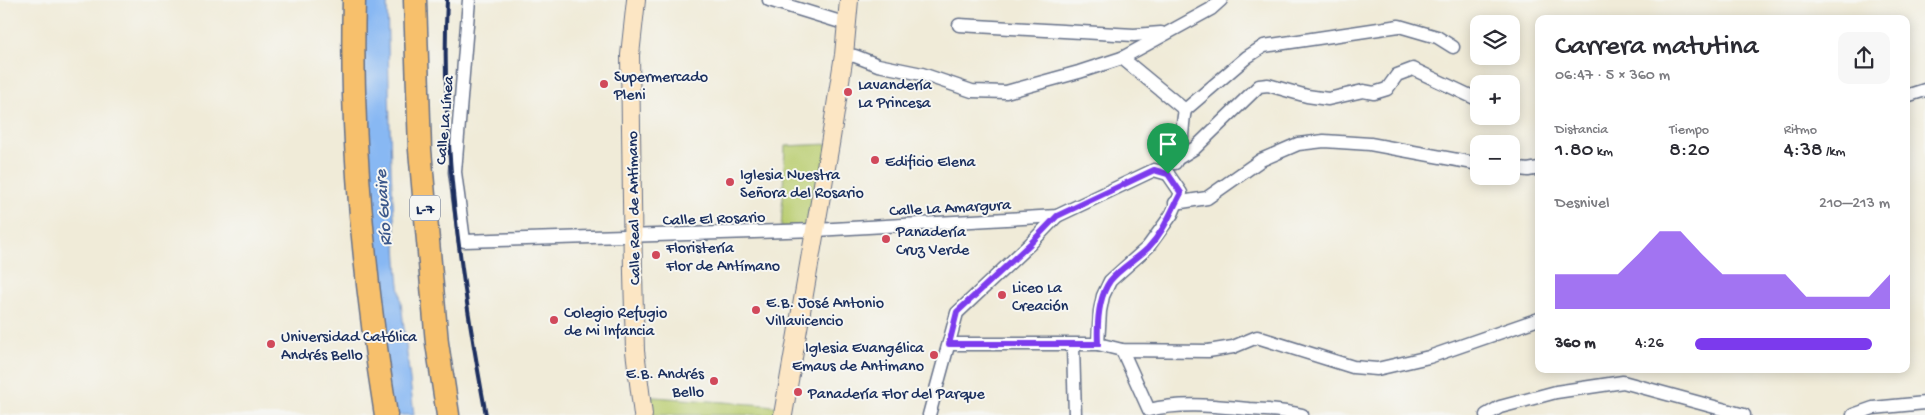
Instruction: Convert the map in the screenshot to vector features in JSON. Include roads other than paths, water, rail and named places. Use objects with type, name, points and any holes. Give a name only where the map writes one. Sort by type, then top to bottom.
[{"type":"highway","points":[[354,0],[356,129],[361,223],[370,312],[386,415]]},
{"type":"highway","name":"L-7","points":[[416,0],[420,150],[437,344],[448,415]]},
{"type":"street","name":"Calle La Línea","points":[[464,241],[455,172],[469,0]]},
{"type":"street","name":"Calle Real de Antímano","points":[[636,0],[630,55],[635,351],[643,415]]},
{"type":"street","points":[[769,0],[847,24]]},
{"type":"street","points":[[783,415],[816,230],[844,55],[849,0]]},
{"type":"street","points":[[844,55],[855,56],[878,65],[922,74],[972,91],[986,93],[1012,90],[1122,58],[1211,9],[1221,0]]},
{"type":"street","points":[[959,25],[1134,35],[1167,33]]},
{"type":"street","points":[[1098,344],[1100,311],[1103,296],[1110,281],[1148,247],[1172,214],[1175,203],[1181,193],[1168,174],[1177,159],[1182,145],[1181,128],[1185,110],[1247,57],[1264,46],[1399,26],[1437,37],[1454,47]]},
{"type":"street","points":[[1122,58],[1185,110]]},
{"type":"street","points":[[1177,159],[1195,148],[1259,86],[1268,85],[1307,96],[1328,99],[1363,91],[1374,93],[1387,89],[1397,75],[1414,69],[1470,96]]},
{"type":"street","points":[[1910,95],[1925,90]]},
{"type":"street","points":[[1175,203],[1206,198],[1260,160],[1298,144],[1324,140],[1370,144],[1470,162]]},
{"type":"street","points":[[1520,169],[1535,169]]},
{"type":"street","name":"Calle La Amargura","points":[[929,415],[957,312],[1030,244],[1057,216],[1154,170],[1168,174]]},
{"type":"street","name":"Calle La Amargura","points":[[816,230],[1057,216]]},
{"type":"street","name":"Calle El Rosario","points":[[464,241],[816,230]]},
{"type":"street","points":[[949,344],[1073,346],[1098,344],[1122,350],[1208,351],[1234,346],[1257,337],[1353,368],[1377,369],[1429,357],[1535,320]]},
{"type":"street","points":[[1073,346],[1076,415]]},
{"type":"street","points":[[1122,350],[1149,410],[1167,406],[1216,405],[1288,411],[1302,415]]},
{"type":"street","points":[[1488,415],[1500,407],[1556,392],[1623,382],[1744,415]]},
{"type":"street","points":[[1853,415],[1873,408],[1925,403]]},
{"type":"water","name":"Río Guaire","points":[[362,0],[387,0],[391,170],[398,276],[414,415],[389,415],[367,171]]},
{"type":"railway","points":[[447,0],[447,104],[454,208],[468,312],[486,415]]},
{"type":"place","name":"Supermercado Pleni","points":[[604,84]]},
{"type":"place","name":"Lavandería La Princesa","points":[[848,92]]},
{"type":"place","name":"Edificio Elena","points":[[875,160]]},
{"type":"place","name":"Iglesia Nuestra Señora del Rosario","points":[[730,182]]},
{"type":"place","name":"Panadería Cruz Verde","points":[[886,239]]},
{"type":"place","name":"Floristería Flor de Antímano","points":[[656,255]]},
{"type":"place","name":"Liceo La Creación","points":[[1002,295]]},
{"type":"place","name":"E.B. José Antonio Villavicencio","points":[[756,310]]},
{"type":"place","name":"Colegio Refugio de Mi Infancia","points":[[554,320]]},
{"type":"place","name":"Universidad Católica Andrés Bello","points":[[271,344]]},
{"type":"place","name":"Iglesia Evangélica Emaus de Antimano","points":[[934,355]]},
{"type":"place","name":"E.B. Andrés Bello","points":[[714,381]]},
{"type":"place","name":"Panadería Flor del Parque","points":[[798,392]]}]
